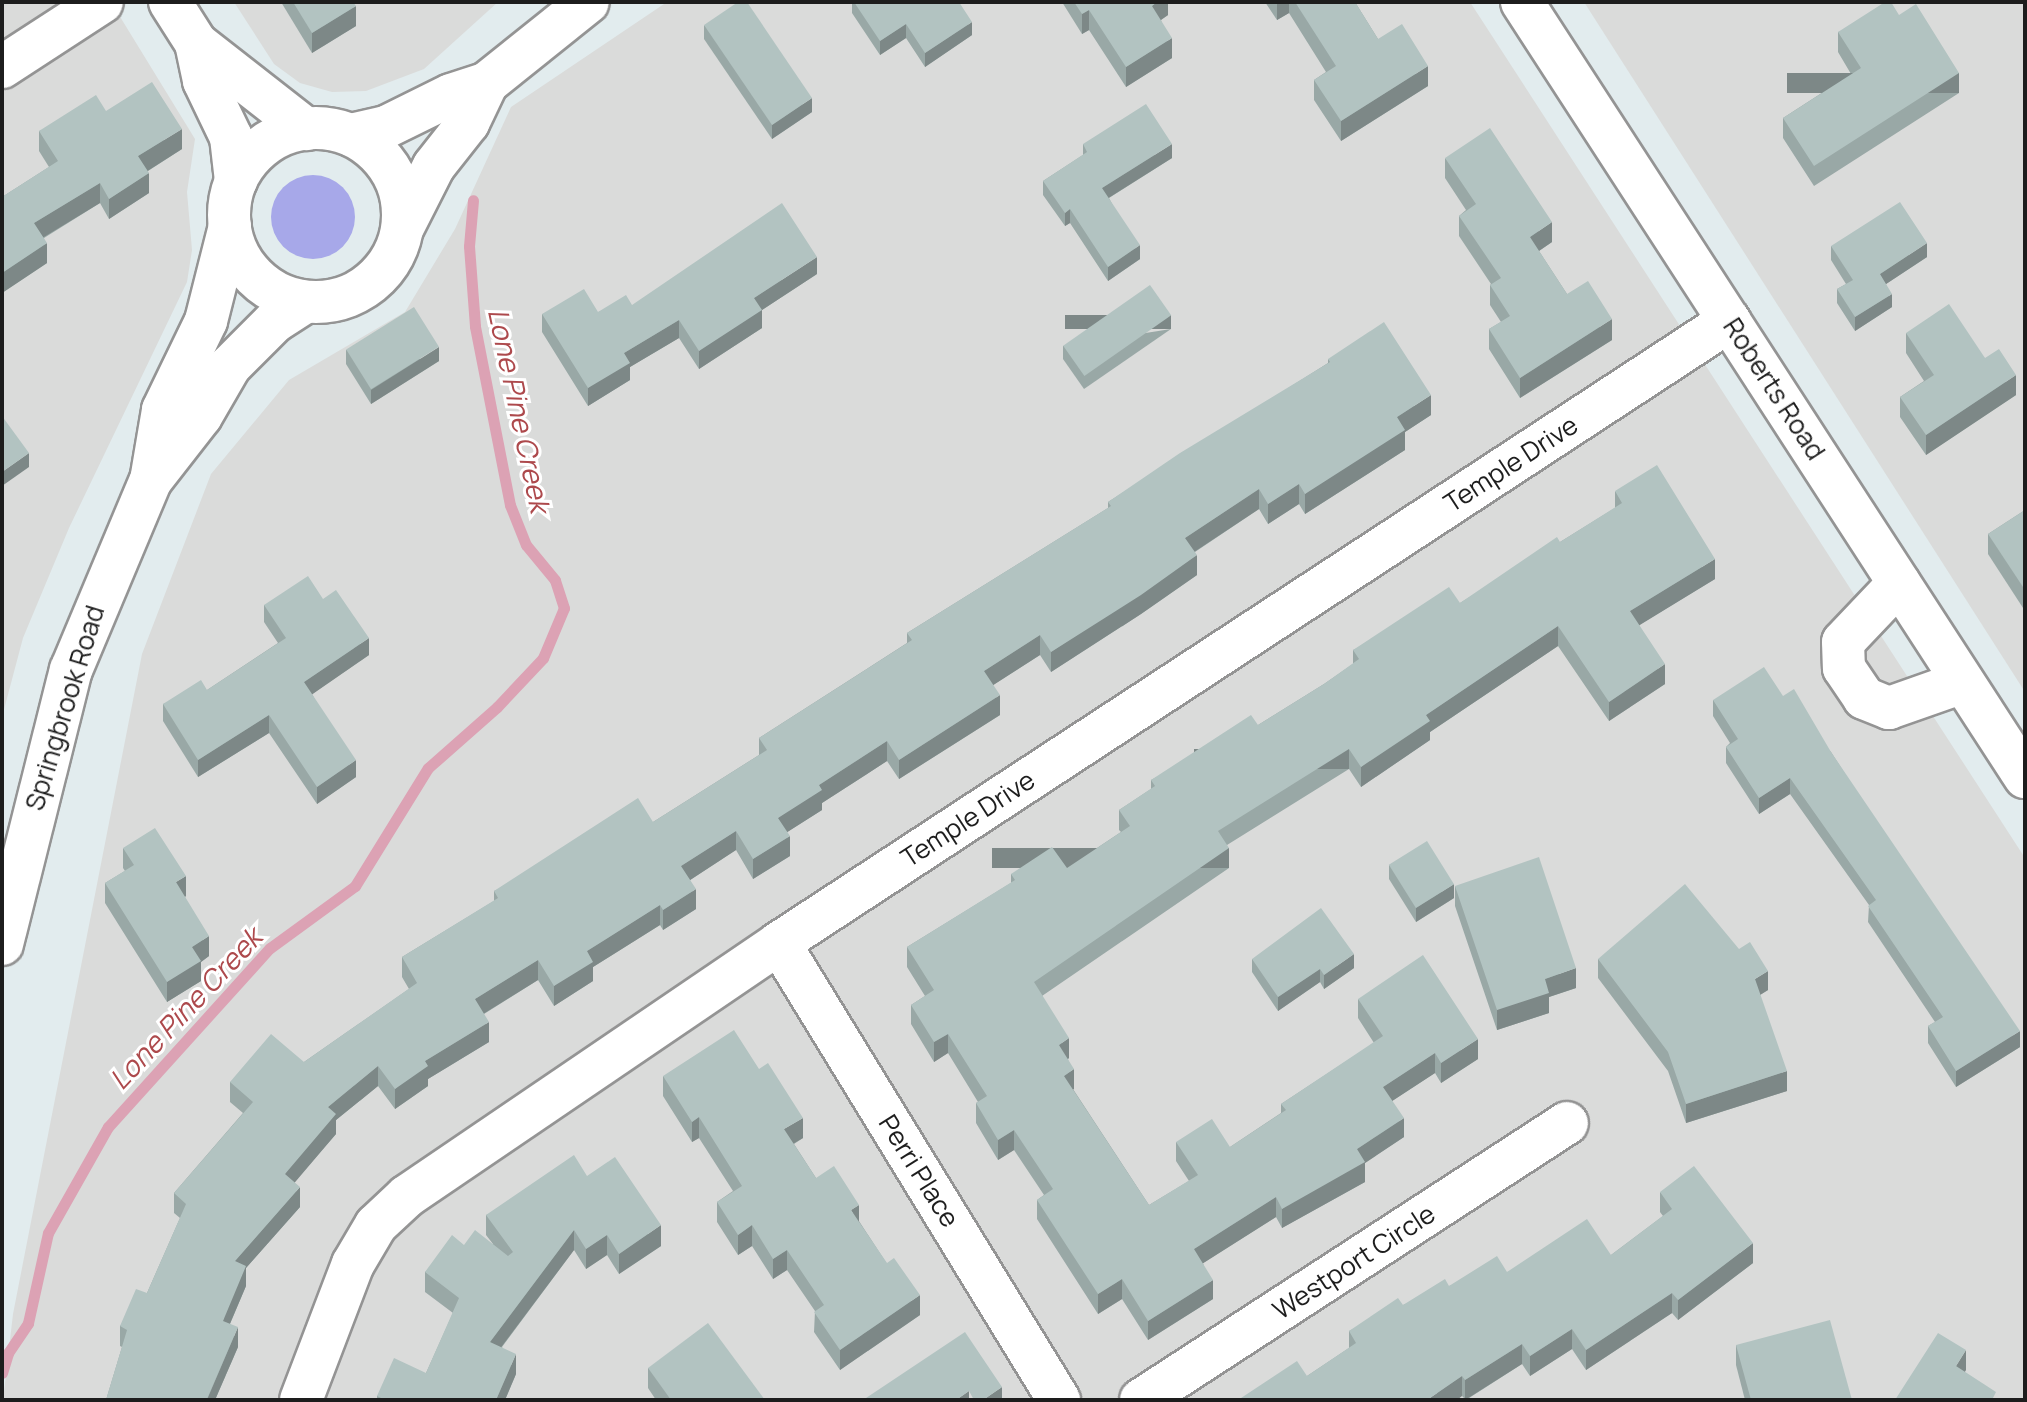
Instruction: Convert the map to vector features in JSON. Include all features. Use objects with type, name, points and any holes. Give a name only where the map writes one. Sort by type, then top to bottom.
[{"type":"street","points":[[2,67],[102,2]]},
{"type":"street","points":[[170,2],[196,43],[306,129]]},
{"type":"street","points":[[236,181],[264,146],[306,129],[351,135],[386,127],[487,83],[588,2]]},
{"type":"street","name":"Roberts Road","points":[[1522,2],[2025,777]]},
{"type":"street","points":[[196,43],[204,81],[231,137],[236,181],[230,226],[236,248],[263,285],[305,302],[350,296],[369,285],[386,269],[418,192],[468,123],[487,83]]},
{"type":"street","points":[[351,135],[370,147],[397,183],[403,227]]},
{"type":"street","name":"Springbrook Road","points":[[2,944],[71,670],[151,480],[163,410],[206,321],[230,226]]},
{"type":"street","name":"Springbrook Road","points":[[151,480],[201,416],[230,366],[274,322],[305,302]]},
{"type":"street","name":"Temple Drive","points":[[301,1400],[353,1264],[376,1225],[450,1164],[779,943],[1729,321]]},
{"type":"street","points":[[1899,583],[1843,642],[1844,668],[1864,698],[1889,708],[1963,682]]},
{"type":"street","name":"Perri Place","points":[[779,943],[1059,1400]]},
{"type":"street","name":"Westport Circle","points":[[1141,1400],[1567,1123]]},
{"type":"shaded area","points":[[2,2],[111,2],[195,139],[187,192],[192,250],[187,282],[69,528],[23,638],[2,717]]},
{"type":"shaded area","points":[[234,2],[498,2],[424,69],[366,91],[332,92],[300,83],[274,64]]},
{"type":"shaded area","points":[[667,2],[1470,2],[2025,858],[2025,1400],[3,1400],[13,1314],[142,654],[211,474],[289,380],[405,312],[455,229],[511,107]]},
{"type":"shaded area","points":[[1584,2],[2025,2],[2025,692]]},
{"type":"shaded area","points":[[305,175],[321,175],[337,182],[348,193],[355,217],[352,233],[343,247],[321,259],[305,259],[289,252],[278,241],[271,225],[271,209],[278,193],[289,182]]},
{"type":"building","points":[[293,2],[353,2],[356,6],[312,33]]},
{"type":"building","points":[[738,2],[747,2],[812,98],[772,125],[704,25]]},
{"type":"building","points":[[854,2],[959,2],[972,22],[925,53],[906,24],[880,41]]},
{"type":"building","points":[[1074,2],[1157,2],[1152,6],[1172,38],[1126,67],[1089,10],[1082,14]]},
{"type":"building","points":[[1295,2],[1355,2],[1378,39],[1402,24],[1428,66],[1341,121],[1314,80],[1336,66]]},
{"type":"building","points":[[1885,2],[1891,2],[1899,15],[1916,4],[1959,73],[1814,166],[1783,118],[1861,68],[1838,32]]},
{"type":"building","points":[[152,82],[182,129],[138,156],[149,173],[109,199],[100,183],[34,223],[47,243],[2,273],[2,197],[58,161],[39,131],[96,95],[106,111]]},
{"type":"building","points":[[1146,104],[1172,144],[1102,188],[1140,245],[1108,267],[1070,209],[1065,213],[1043,181],[1087,152],[1083,144]]},
{"type":"building","points":[[1490,128],[1552,222],[1530,237],[1567,294],[1588,281],[1612,319],[1520,378],[1489,329],[1510,316],[1490,285],[1501,278],[1459,216],[1476,204],[1445,158]]},
{"type":"building","points":[[1900,202],[1927,243],[1880,274],[1892,294],[1855,317],[1837,289],[1853,280],[1831,246]]},
{"type":"building","points":[[782,203],[817,257],[754,298],[762,310],[699,351],[679,320],[624,353],[630,363],[588,388],[542,314],[584,289],[598,312],[626,295],[632,305]]},
{"type":"building","points":[[1150,285],[1171,315],[1084,376],[1063,346]]},
{"type":"building","points":[[1949,304],[1985,358],[1999,349],[2016,375],[1926,435],[1900,397],[1934,375],[1906,333]]},
{"type":"building","points":[[414,307],[439,347],[371,389],[346,349]]},
{"type":"building","points":[[1384,322],[1431,395],[1397,417],[1405,430],[1305,494],[1299,484],[1268,504],[1259,489],[1185,538],[1197,555],[1141,595],[1051,652],[1040,635],[984,671],[1000,695],[899,760],[887,741],[819,785],[822,790],[778,818],[790,836],[753,859],[736,831],[681,866],[696,889],[663,910],[660,905],[587,951],[593,962],[554,986],[538,960],[475,999],[489,1022],[425,1061],[428,1066],[395,1089],[378,1066],[328,1107],[336,1114],[285,1174],[300,1187],[235,1261],[246,1266],[223,1321],[238,1327],[207,1399],[212,1400],[106,1400],[127,1330],[120,1326],[136,1289],[147,1293],[186,1204],[174,1193],[253,1102],[230,1082],[271,1034],[304,1062],[417,983],[402,957],[498,898],[494,891],[638,798],[653,822],[767,750],[759,738],[912,640],[907,633],[1111,506],[1108,502],[1180,453],[1330,362],[1328,359]]},
{"type":"building","points":[[2,416],[29,453],[2,472]]},
{"type":"building","points":[[1657,465],[1715,559],[1630,611],[1665,664],[1609,702],[1558,626],[1426,715],[1430,721],[1361,767],[1349,749],[1218,831],[1229,848],[1034,982],[1069,1038],[1059,1045],[1074,1069],[1064,1076],[1149,1205],[1198,1175],[1176,1142],[1212,1119],[1230,1147],[1286,1110],[1281,1104],[1383,1036],[1358,999],[1423,955],[1478,1039],[1441,1063],[1435,1053],[1383,1087],[1404,1118],[1357,1149],[1365,1162],[1282,1209],[1276,1197],[1194,1249],[1213,1280],[1148,1321],[1122,1279],[1098,1294],[1037,1200],[1053,1189],[1014,1130],[998,1140],[976,1103],[987,1096],[948,1034],[934,1042],[911,1005],[934,990],[907,947],[1015,880],[1011,874],[1052,847],[1067,868],[1130,826],[1119,810],[1155,786],[1151,780],[1251,715],[1258,725],[1324,684],[1359,659],[1353,650],[1449,587],[1460,603],[1557,537],[1560,542],[1622,503],[1615,491]]},
{"type":"building","points":[[2025,510],[2025,590],[1988,534]]},
{"type":"building","points":[[308,576],[323,599],[336,590],[369,638],[304,682],[356,760],[317,787],[269,715],[198,760],[163,704],[201,680],[207,690],[286,638],[264,605]]},
{"type":"building","points":[[1764,667],[1783,696],[1794,689],[1831,752],[2020,1031],[1956,1071],[1928,1026],[1943,1017],[1868,906],[1876,900],[1790,778],[1759,798],[1726,747],[1738,739],[1713,700]]},
{"type":"building","points":[[155,828],[186,876],[176,882],[209,936],[192,947],[201,961],[167,982],[105,883],[134,865],[123,848]]},
{"type":"building","points":[[1427,841],[1454,884],[1416,908],[1389,865]]},
{"type":"building","points":[[1539,857],[1576,968],[1545,979],[1549,993],[1497,1010],[1455,886]]},
{"type":"building","points":[[1685,884],[1739,949],[1750,942],[1768,971],[1755,979],[1787,1071],[1686,1104],[1668,1052],[1598,959]]},
{"type":"building","points":[[1321,908],[1354,954],[1324,975],[1320,969],[1278,997],[1252,959]]},
{"type":"building","points":[[734,1030],[759,1069],[768,1063],[803,1118],[784,1129],[816,1178],[834,1166],[859,1205],[851,1210],[887,1263],[894,1258],[920,1295],[840,1350],[814,1312],[824,1305],[787,1250],[773,1259],[752,1225],[738,1235],[717,1202],[742,1186],[699,1117],[692,1122],[663,1076]]},
{"type":"building","points":[[574,1155],[587,1176],[615,1157],[661,1225],[619,1254],[607,1235],[586,1249],[574,1230],[490,1342],[516,1354],[496,1400],[385,1400],[377,1396],[394,1358],[426,1373],[459,1298],[425,1272],[452,1235],[464,1245],[475,1230],[508,1256],[513,1252],[486,1215]]},
{"type":"building","points":[[1694,1166],[1753,1243],[1678,1300],[1672,1293],[1586,1350],[1572,1329],[1530,1356],[1522,1344],[1465,1380],[1462,1376],[1427,1400],[1238,1400],[1297,1361],[1307,1376],[1356,1343],[1349,1331],[1398,1298],[1403,1305],[1445,1279],[1449,1286],[1497,1256],[1507,1272],[1587,1219],[1611,1255],[1672,1209],[1660,1192]]},
{"type":"building","points":[[1830,1320],[1852,1400],[1751,1400],[1736,1345]]},
{"type":"building","points":[[708,1323],[765,1400],[671,1400],[648,1368]]},
{"type":"building","points":[[965,1332],[1002,1387],[983,1400],[974,1400],[969,1391],[956,1400],[863,1400]]},
{"type":"building","points":[[1938,1333],[1966,1350],[1956,1366],[1996,1392],[1992,1400],[1895,1400]]},
{"type":"waterway","name":"Lone Pine Creek","points":[[2,1373],[8,1353],[28,1323],[48,1233],[108,1127],[270,948],[355,886],[428,768],[497,707],[543,658],[564,608],[555,580],[526,545],[510,505],[475,326],[469,246],[473,200]]}]
